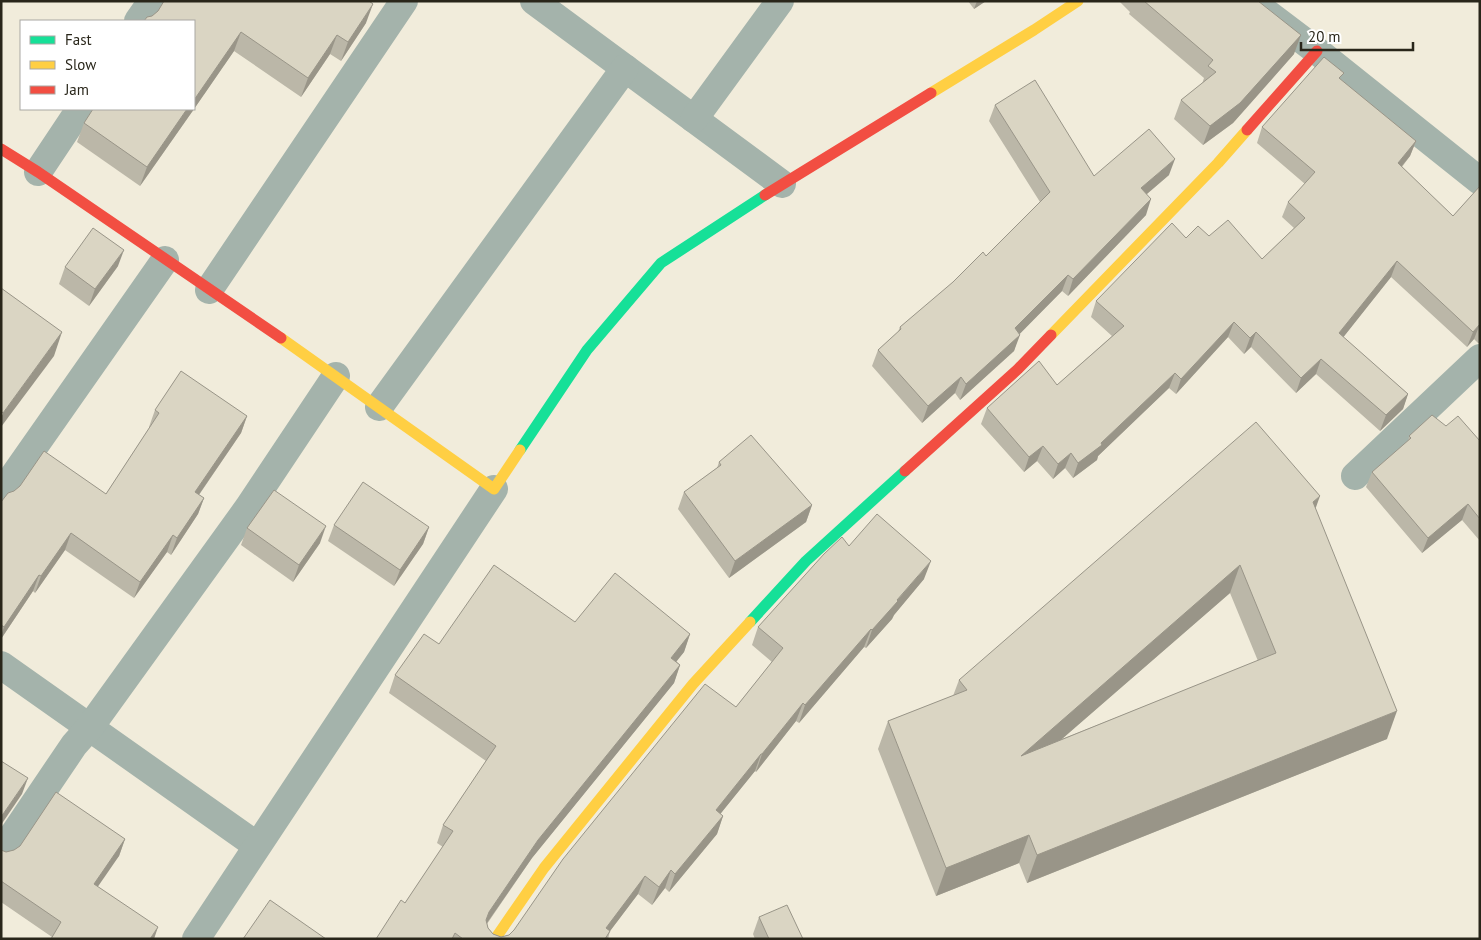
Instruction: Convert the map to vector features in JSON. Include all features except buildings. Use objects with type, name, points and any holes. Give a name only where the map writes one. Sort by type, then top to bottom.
[{"type":"street","points":[[139,20],[152,1]]},
{"type":"street","points":[[209,290],[404,1]]},
{"type":"street","points":[[534,1],[782,184]]},
{"type":"street","points":[[694,119],[780,1]]},
{"type":"street","points":[[196,939],[256,845],[588,350],[661,263],[782,184],[1034,30],[1078,1]]},
{"type":"street","points":[[1251,1],[1317,51],[1480,182]]},
{"type":"street","points":[[495,939],[544,868],[693,684],[799,569],[1018,369],[1218,162],[1317,51]]},
{"type":"street","points":[[379,407],[625,68]]},
{"type":"street","points":[[38,172],[79,110]]},
{"type":"street","points":[[1,149],[38,172],[336,376],[494,488]]},
{"type":"street","points":[[1,494],[165,260]]},
{"type":"street","points":[[1355,476],[1480,358]]},
{"type":"street","points":[[1,853],[74,745],[90,727],[248,508],[336,376]]},
{"type":"street","points":[[1,665],[256,845]]},
{"type":"traffic: fast","points":[[520,450],[587,350],[661,263],[765,195]]},
{"type":"traffic: fast","points":[[750,622],[806,561],[905,471]]},
{"type":"traffic: slow","points":[[931,93],[1078,1]]},
{"type":"traffic: slow","points":[[1051,335],[1218,163],[1247,130]]},
{"type":"traffic: slow","points":[[281,338],[494,489],[520,450]]},
{"type":"traffic: slow","points":[[495,939],[544,868],[693,684],[750,622]]},
{"type":"traffic: jam","points":[[1247,130],[1317,51]]},
{"type":"traffic: jam","points":[[765,195],[931,93]]},
{"type":"traffic: jam","points":[[1,149],[38,172],[281,338]]},
{"type":"traffic: jam","points":[[905,471],[1018,369],[1051,335]]}]
